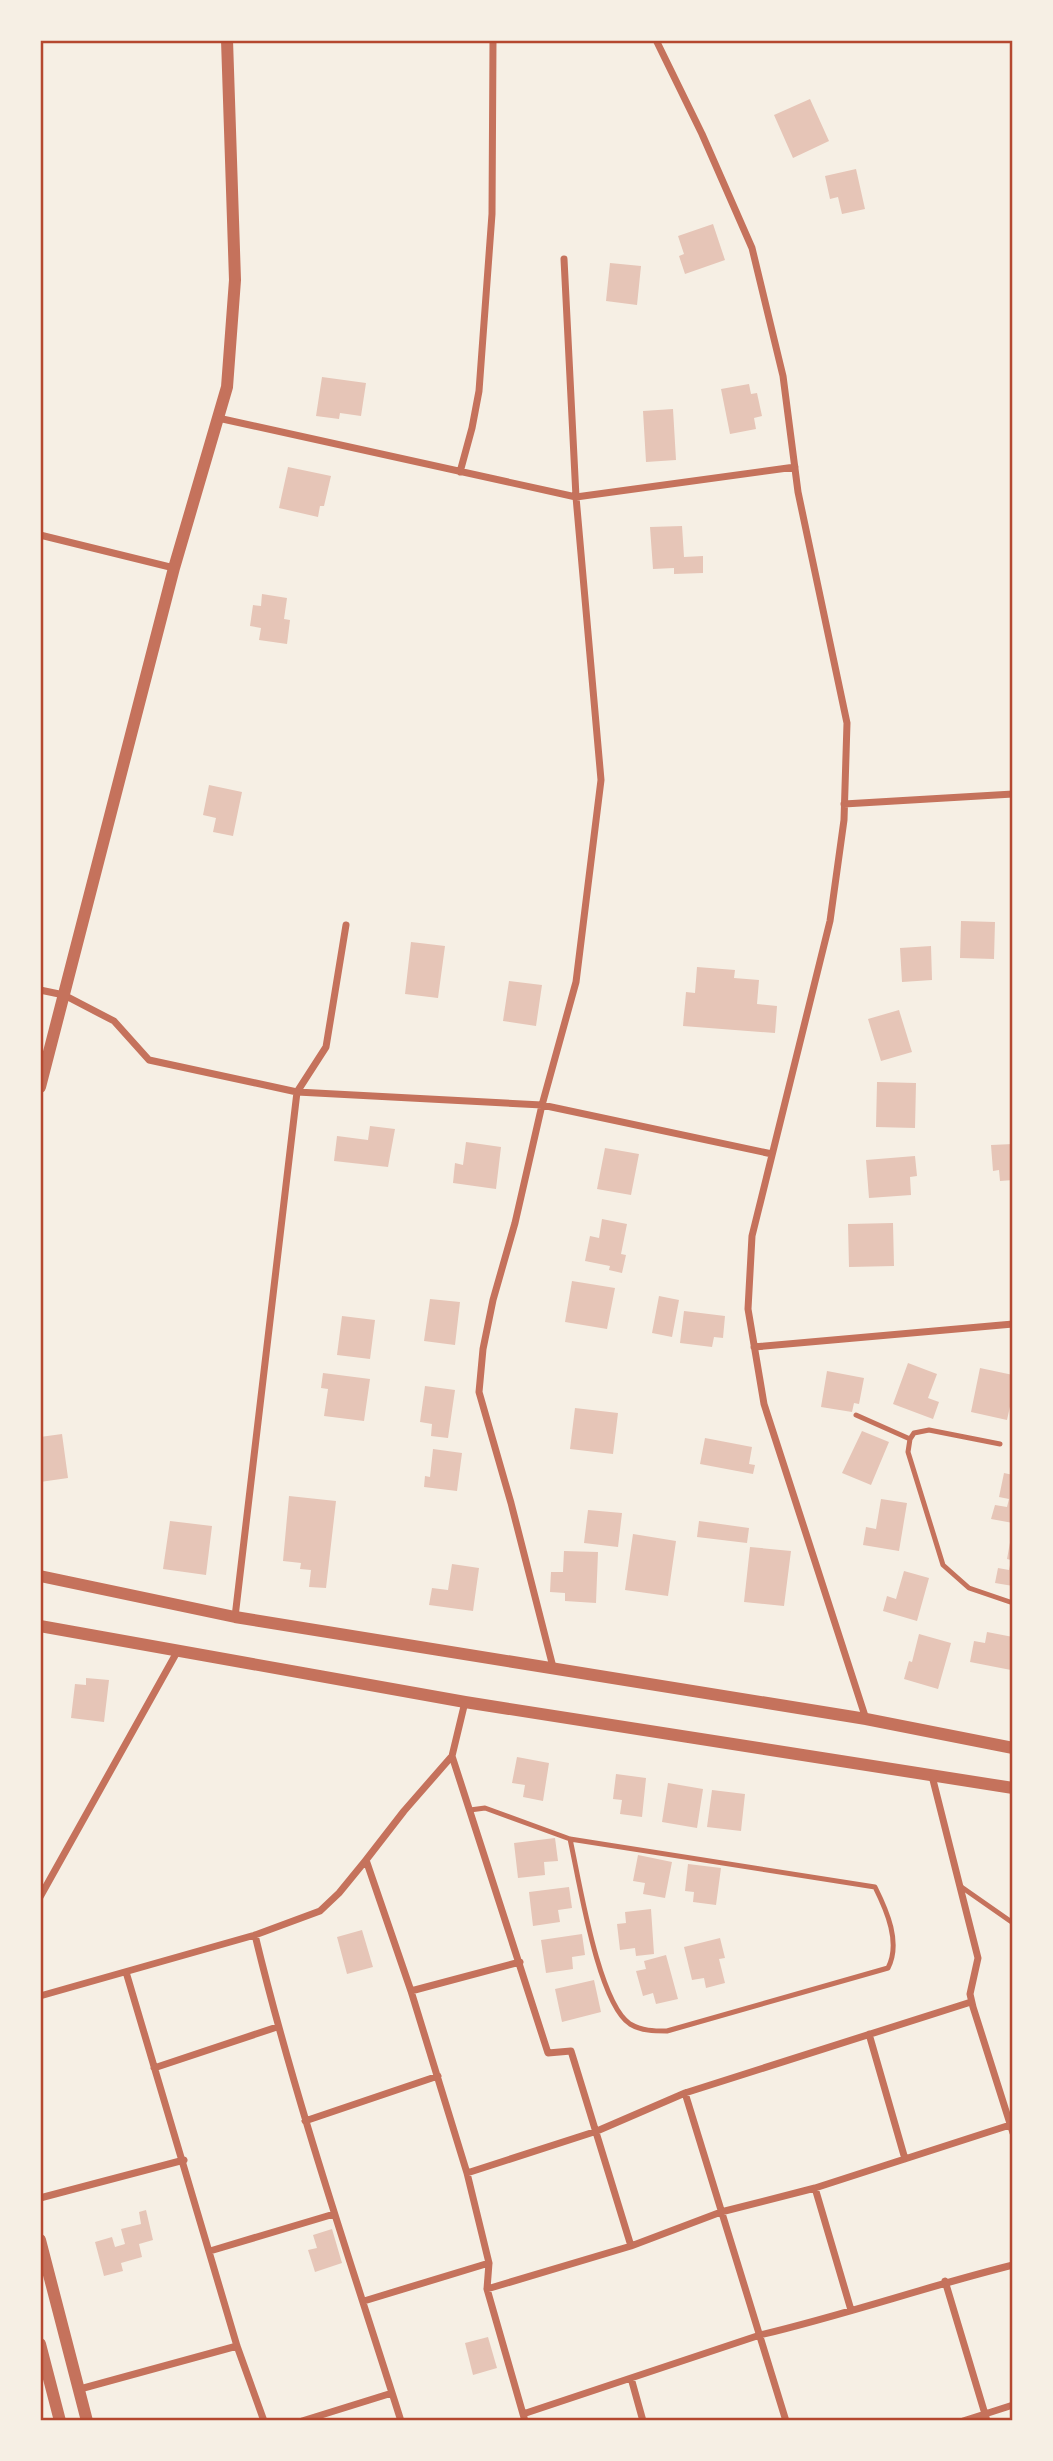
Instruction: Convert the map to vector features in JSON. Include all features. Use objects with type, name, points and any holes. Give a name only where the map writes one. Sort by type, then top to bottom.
[{"type":"street","points":[[40,1087],[174,568],[227,387],[235,280],[227,40]]},
{"type":"street","points":[[460,472],[472,428],[480,377],[492,214],[493,40]]},
{"type":"street","points":[[656,40],[702,134],[752,248],[783,376],[798,492],[847,723],[844,804],[830,921],[752,1236],[748,1309],[764,1404],[866,1718]]},
{"type":"street","points":[[553,1667],[479,1392],[483,1349],[493,1300],[576,982],[601,780],[576,497],[564,260]]},
{"type":"street","points":[[218,418],[576,497],[795,467]]},
{"type":"street","points":[[40,535],[174,568]]},
{"type":"street","points":[[844,804],[1013,794]]},
{"type":"street","points":[[235,1617],[296,1092],[326,1046],[346,925]]},
{"type":"street","points":[[40,990],[64,995],[114,1021],[149,1060],[296,1092],[542,1105],[772,1153]]},
{"type":"street","points":[[754,1347],[1013,1324]]},
{"type":"street","points":[[40,1576],[235,1617],[866,1718],[1013,1748]]},
{"type":"street","points":[[40,1626],[465,1702],[1013,1788]]},
{"type":"street","points":[[40,1897],[177,1652]]},
{"type":"street","points":[[40,1996],[256,1935],[320,1911],[339,1893],[452,1756],[465,1702]]},
{"type":"street","points":[[452,1756],[548,2053],[571,2051],[631,2246]]},
{"type":"street","points":[[487,2289],[631,2246],[722,2212],[815,2188],[1012,2129],[971,2002],[970,1994],[978,1958],[932,1776]]},
{"type":"street","points":[[366,1860],[411,1991],[467,2173],[489,2263],[487,2289],[524,2417],[760,2335],[946,2281],[1013,2265]]},
{"type":"street","points":[[256,1935],[277,2027],[305,2121],[401,2421]]},
{"type":"street","points":[[411,1991],[520,1962]]},
{"type":"street","points":[[126,1972],[184,2160],[237,2346],[264,2421]]},
{"type":"street","points":[[467,2173],[597,2131],[685,2092],[971,2002]]},
{"type":"street","points":[[154,2068],[277,2027]]},
{"type":"street","points":[[869,2034],[905,2159]]},
{"type":"street","points":[[305,2121],[438,2076]]},
{"type":"street","points":[[685,2092],[786,2421]]},
{"type":"street","points":[[40,2199],[184,2160]]},
{"type":"street","points":[[815,2188],[851,2310]]},
{"type":"street","points":[[210,2251],[334,2214]]},
{"type":"street","points":[[40,2240],[87,2421]]},
{"type":"street","points":[[364,2301],[489,2263]]},
{"type":"street","points":[[946,2281],[986,2417]]},
{"type":"street","points":[[40,2344],[60,2421]]},
{"type":"street","points":[[80,2389],[237,2346]]},
{"type":"street","points":[[631,2378],[643,2421]]},
{"type":"street","points":[[302,2421],[392,2393]]},
{"type":"street","points":[[963,2421],[986,2417],[1013,2405]]},
{"type":"lane","points":[[856,1415],[910,1439]]},
{"type":"lane","points":[[1000,1444],[929,1430],[914,1433],[908,1452],[943,1565],[969,1588],[1013,1603]]},
{"type":"lane","points":[[470,1810],[485,1808],[570,1839],[874,1887],[894,1940],[894,1957],[888,1968],[667,2031],[645,2031],[630,2024],[618,2013],[601,1976],[570,1839]]},
{"type":"lane","points":[[960,1886],[1013,1923]]},
{"type":"building","points":[[810,99],[829,141],[793,158],[774,115]]},
{"type":"building","points":[[856,169],[865,209],[842,214],[838,197],[830,199],[825,176]]},
{"type":"building","points":[[713,224],[725,260],[685,274],[679,256],[684,254],[678,236]]},
{"type":"building","points":[[610,263],[641,266],[637,305],[606,301]]},
{"type":"building","points":[[322,377],[366,383],[361,416],[340,413],[339,419],[316,416]]},
{"type":"building","points":[[749,384],[751,394],[757,393],[762,416],[754,418],[756,429],[730,434],[721,389]]},
{"type":"building","points":[[673,409],[676,460],[646,462],[643,411]]},
{"type":"building","points":[[288,467],[331,476],[324,506],[320,506],[318,517],[279,508]]},
{"type":"building","points":[[682,526],[684,557],[703,556],[703,573],[674,574],[674,568],[653,569],[650,527]]},
{"type":"building","points":[[262,594],[287,598],[284,619],[290,620],[287,644],[259,640],[261,628],[250,626],[253,605],[261,606]]},
{"type":"building","points":[[209,785],[242,792],[233,836],[213,832],[216,818],[203,815]]},
{"type":"building","points":[[961,921],[995,922],[994,959],[960,958]]},
{"type":"building","points":[[411,942],[445,946],[438,998],[405,994]]},
{"type":"building","points":[[931,946],[932,980],[902,982],[900,948]]},
{"type":"building","points":[[697,967],[735,970],[734,978],[759,980],[757,1004],[777,1006],[775,1033],[683,1026],[686,992],[695,993]]},
{"type":"building","points":[[509,981],[542,985],[536,1026],[503,1021]]},
{"type":"building","points":[[899,1010],[912,1052],[881,1061],[868,1019]]},
{"type":"building","points":[[877,1082],[916,1083],[915,1128],[876,1127]]},
{"type":"building","points":[[370,1126],[395,1129],[388,1167],[334,1161],[337,1136],[368,1140]]},
{"type":"building","points":[[466,1142],[501,1147],[496,1189],[453,1183],[455,1163],[463,1165]]},
{"type":"building","points":[[1013,1144],[1013,1180],[1000,1181],[999,1170],[993,1171],[991,1145]]},
{"type":"building","points":[[605,1148],[639,1154],[631,1195],[597,1189]]},
{"type":"building","points":[[915,1156],[917,1176],[910,1177],[911,1195],[869,1198],[866,1160]]},
{"type":"building","points":[[602,1219],[627,1224],[621,1254],[626,1255],[622,1273],[609,1270],[610,1266],[585,1261],[590,1236],[599,1238]]},
{"type":"building","points":[[893,1223],[894,1266],[849,1267],[848,1224]]},
{"type":"building","points":[[572,1281],[615,1288],[607,1329],[565,1322]]},
{"type":"building","points":[[659,1296],[679,1300],[672,1337],[652,1333]]},
{"type":"building","points":[[430,1299],[460,1302],[455,1345],[424,1341]]},
{"type":"building","points":[[684,1311],[725,1316],[723,1338],[714,1337],[712,1347],[680,1343]]},
{"type":"building","points":[[342,1316],[375,1320],[370,1359],[337,1355]]},
{"type":"building","points":[[908,1363],[937,1374],[928,1398],[939,1402],[933,1419],[893,1404]]},
{"type":"building","points":[[980,1368],[1013,1375],[1013,1393],[1007,1420],[971,1412]]},
{"type":"building","points":[[827,1371],[864,1378],[859,1404],[854,1403],[852,1412],[821,1407]]},
{"type":"building","points":[[323,1373],[370,1379],[364,1421],[324,1416],[328,1389],[321,1388]]},
{"type":"building","points":[[425,1386],[455,1390],[448,1438],[431,1436],[432,1424],[420,1422]]},
{"type":"building","points":[[575,1408],[618,1413],[613,1454],[570,1449]]},
{"type":"building","points":[[862,1431],[889,1442],[871,1485],[842,1473]]},
{"type":"building","points":[[62,1434],[68,1478],[40,1482],[40,1437]]},
{"type":"building","points":[[705,1438],[752,1447],[749,1464],[755,1465],[753,1474],[700,1464]]},
{"type":"building","points":[[433,1449],[462,1453],[457,1491],[424,1487],[425,1476],[430,1477]]},
{"type":"building","points":[[1004,1473],[1013,1475],[1013,1523],[991,1519],[995,1505],[1007,1507],[1009,1499],[999,1497]]},
{"type":"building","points":[[289,1496],[336,1501],[326,1588],[309,1587],[311,1570],[300,1569],[301,1563],[283,1561]]},
{"type":"building","points":[[881,1499],[907,1503],[899,1551],[863,1545],[866,1527],[876,1529]]},
{"type":"building","points":[[588,1510],[622,1513],[618,1547],[584,1543]]},
{"type":"building","points":[[170,1521],[212,1526],[206,1575],[163,1569]]},
{"type":"building","points":[[699,1521],[749,1528],[747,1543],[697,1537]]},
{"type":"building","points":[[633,1534],[676,1541],[668,1596],[625,1590]]},
{"type":"building","points":[[1011,1537],[1013,1586],[995,1583],[998,1568],[1009,1570],[1011,1560],[1007,1559]]},
{"type":"building","points":[[750,1547],[791,1551],[784,1606],[744,1602]]},
{"type":"building","points":[[564,1551],[598,1552],[596,1603],[565,1601],[565,1593],[550,1592],[551,1572],[563,1572]]},
{"type":"building","points":[[452,1564],[479,1568],[473,1611],[429,1605],[432,1588],[448,1590]]},
{"type":"building","points":[[904,1571],[929,1578],[917,1621],[883,1611],[887,1596],[896,1599]]},
{"type":"building","points":[[987,1632],[1013,1637],[1011,1670],[970,1662],[974,1641],[985,1643]]},
{"type":"building","points":[[919,1634],[951,1643],[938,1689],[904,1679],[909,1661],[912,1662]]},
{"type":"building","points":[[86,1678],[109,1680],[104,1722],[71,1718],[75,1684],[86,1685]]},
{"type":"building","points":[[517,1757],[549,1763],[543,1801],[523,1797],[525,1785],[512,1783]]},
{"type":"building","points":[[616,1774],[646,1778],[642,1817],[620,1814],[622,1800],[613,1799]]},
{"type":"building","points":[[668,1783],[703,1789],[697,1828],[662,1822]]},
{"type":"building","points":[[712,1790],[745,1794],[741,1831],[707,1827]]},
{"type":"building","points":[[555,1838],[558,1861],[544,1862],[545,1875],[518,1878],[514,1843]]},
{"type":"building","points":[[638,1855],[672,1862],[665,1898],[643,1894],[645,1883],[633,1881]]},
{"type":"building","points":[[688,1864],[721,1868],[716,1905],[693,1902],[694,1892],[685,1891]]},
{"type":"building","points":[[569,1887],[572,1908],[558,1910],[560,1922],[533,1926],[529,1892]]},
{"type":"building","points":[[651,1909],[654,1954],[636,1956],[635,1948],[620,1950],[617,1924],[626,1923],[625,1912]]},
{"type":"building","points":[[362,1930],[373,1967],[347,1974],[337,1937]]},
{"type":"building","points":[[582,1934],[585,1955],[572,1957],[573,1969],[546,1973],[541,1940]]},
{"type":"building","points":[[720,1938],[725,1958],[719,1959],[725,1983],[706,1988],[704,1978],[692,1980],[684,1947]]},
{"type":"building","points":[[666,1955],[678,1999],[656,2004],[653,1993],[643,1996],[636,1971],[646,1969],[644,1961]]},
{"type":"building","points":[[594,1980],[601,2012],[562,2022],[555,1989]]},
{"type":"building","points":[[146,2210],[153,2240],[139,2244],[142,2257],[121,2263],[123,2271],[104,2276],[95,2242],[112,2237],[115,2247],[125,2244],[121,2229],[141,2224],[139,2212]]},
{"type":"building","points":[[332,2229],[342,2263],[315,2272],[308,2250],[317,2248],[313,2235]]},
{"type":"building","points":[[488,2337],[497,2368],[473,2375],[465,2343]]}]
